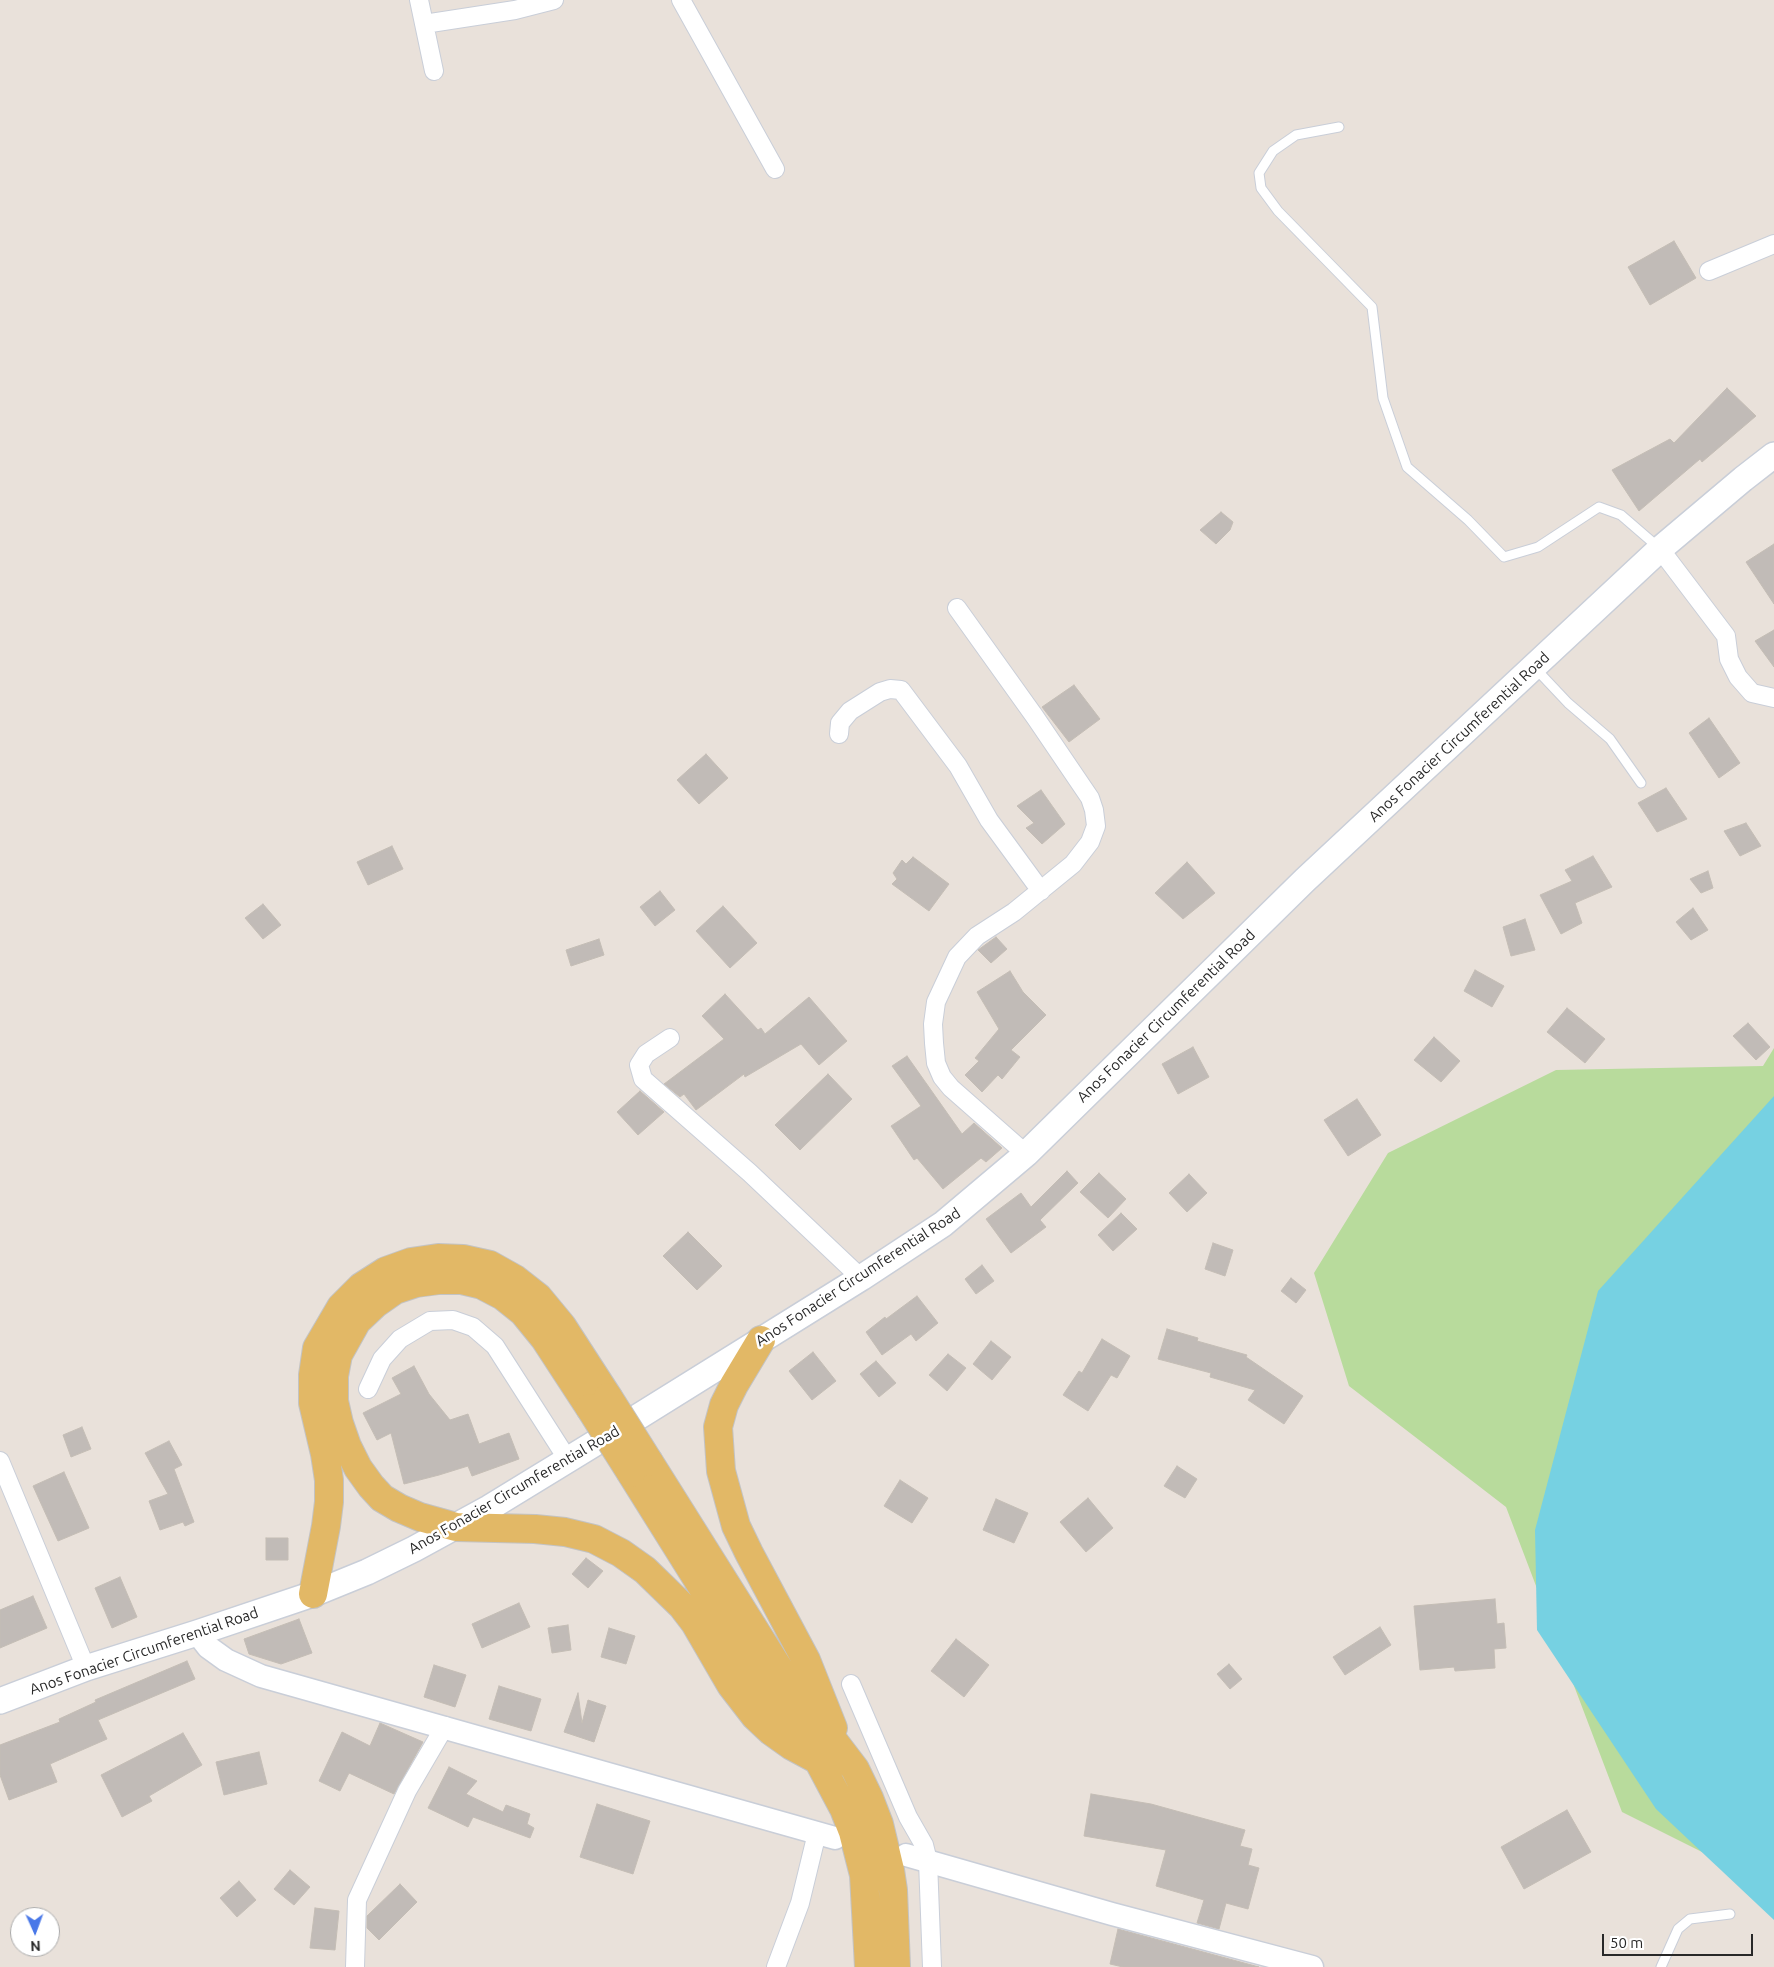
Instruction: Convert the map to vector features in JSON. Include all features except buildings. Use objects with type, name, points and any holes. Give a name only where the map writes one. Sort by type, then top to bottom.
[{"type":"main road","name":"Anos Fonacier Circumferential Road","points":[[0,1701],[86,1668],[313,1594],[366,1572],[456,1528],[861,1278],[943,1224],[1026,1154],[1305,880],[1660,549],[1742,478],[1774,455]]},
{"type":"main road","points":[[313,1594],[329,1502],[329,1426],[334,1401],[334,1376],[338,1355],[358,1321],[375,1304],[395,1290],[416,1283],[461,1280],[482,1285],[503,1296],[523,1312],[599,1403],[640,1468],[763,1684],[828,1753],[855,1769],[879,1824],[890,1870],[893,1890],[896,1967]]},
{"type":"main road","points":[[761,1340],[724,1405],[718,1427],[721,1471],[736,1526],[806,1660],[830,1717],[828,1753],[860,1856],[866,1892],[869,1967]]},
{"type":"main road","points":[[329,1426],[347,1446],[370,1486],[382,1498],[399,1508],[420,1517],[456,1528],[565,1532],[594,1539],[621,1553],[646,1570],[682,1606],[695,1624],[731,1685],[755,1716],[771,1731],[792,1746],[828,1753]]},
{"type":"street","points":[[419,0],[434,71]]},
{"type":"street","points":[[424,24],[515,10],[554,0]]},
{"type":"street","points":[[681,0],[775,169]]},
{"type":"street","points":[[1709,271],[1774,244]]},
{"type":"street","points":[[1660,549],[1726,636],[1729,660],[1738,677],[1752,692],[1774,698]]},
{"type":"street","points":[[957,608],[1036,717],[1090,798],[1094,810],[1096,826],[1090,842],[1072,864],[1041,892],[977,936],[957,958],[936,1002],[933,1024],[936,1062],[942,1077],[950,1088],[1026,1154]]},
{"type":"street","points":[[839,734],[840,723],[850,711],[880,692],[890,689],[901,690],[958,766],[990,820],[1041,892]]},
{"type":"street","points":[[670,1038],[646,1054],[640,1065],[643,1079],[750,1173],[861,1278]]},
{"type":"street","points":[[368,1389],[382,1359],[400,1339],[430,1321],[453,1320],[473,1327],[495,1346],[568,1460]]},
{"type":"street","points":[[0,1460],[86,1668]]},
{"type":"street","points":[[197,1633],[208,1647],[226,1660],[261,1676],[445,1726],[826,1835],[776,1967]]},
{"type":"street","points":[[851,1684],[908,1817],[924,1845],[928,1861],[932,1967]]},
{"type":"street","points":[[354,1967],[357,1900],[407,1791],[445,1726]]},
{"type":"street","points":[[906,1855],[1112,1914],[1312,1967]]},
{"type":"lane","points":[[1339,127],[1296,135],[1273,151],[1260,173],[1261,188],[1278,211],[1372,307],[1382,398],[1407,467],[1468,520],[1504,557],[1538,547],[1599,507],[1621,515],[1660,549]]},
{"type":"lane","points":[[1534,668],[1568,703],[1610,739],[1641,783]]},
{"type":"lane","points":[[1660,1967],[1678,1929],[1690,1920],[1730,1914]]},
{"type":"green space","points":[[1774,1048],[1774,1888],[1622,1812],[1506,1507],[1349,1386],[1314,1273],[1388,1153],[1556,1070],[1763,1066]]},
{"type":"water","points":[[1774,1096],[1774,1920],[1656,1809],[1537,1630],[1535,1530],[1598,1291]]}]
